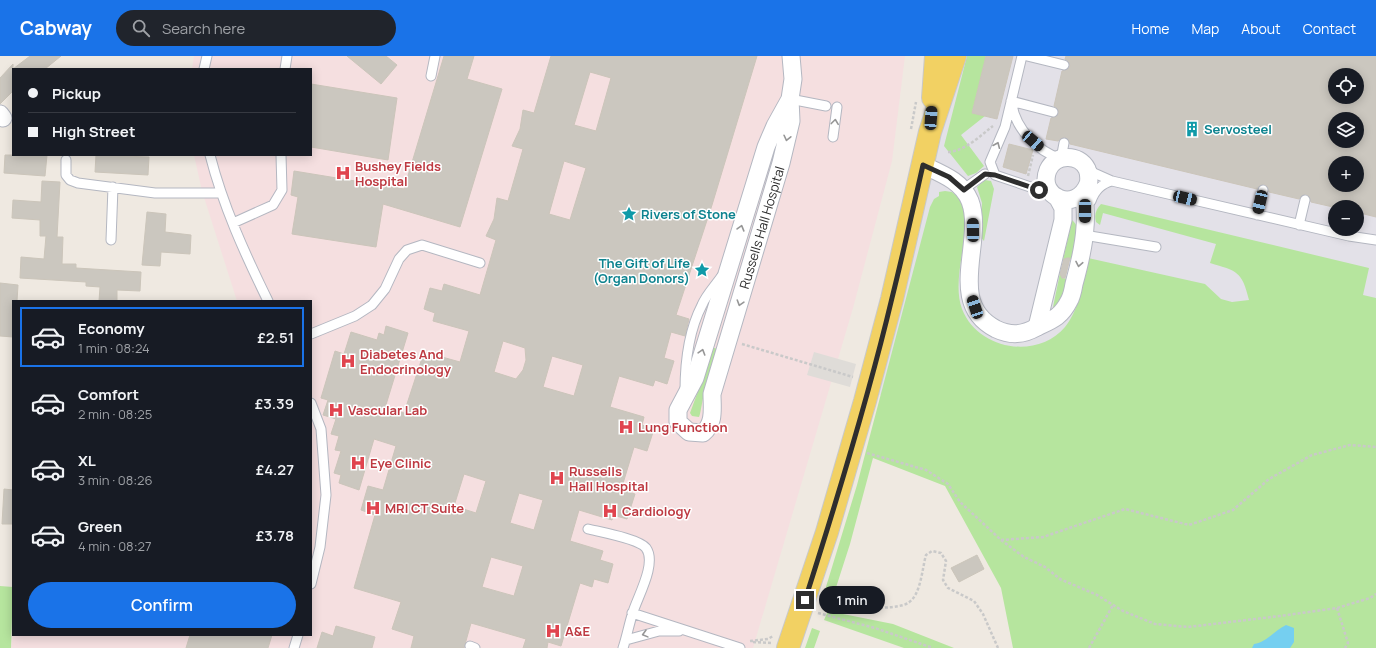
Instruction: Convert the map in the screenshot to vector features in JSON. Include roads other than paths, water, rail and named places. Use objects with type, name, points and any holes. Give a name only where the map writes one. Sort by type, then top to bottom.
[{"type":"main road","points":[[782,641],[810,606],[827,532],[892,299],[923,165],[920,133],[936,56]]},
{"type":"main road","points":[[920,133],[955,56]]},
{"type":"street","name":"Russells Hall Hospital","points":[[790,99],[775,126],[766,147],[695,378],[678,410],[678,422],[689,432],[702,433],[708,429],[711,422],[712,394],[781,164],[791,121],[790,99],[793,79],[791,56]]},
{"type":"street","points":[[923,165],[949,177],[964,190],[971,202],[973,215],[969,276],[971,295],[975,307],[991,326],[1003,332],[1015,334],[1027,333],[1059,316],[1070,300],[1079,267],[1085,227],[1085,202],[1089,177],[1083,164],[1063,151],[1052,164],[1046,177],[1047,184],[1063,208],[1063,220],[1037,327]]},
{"type":"street","points":[[1056,196],[1067,200],[1074,199],[1086,191],[1088,184]]},
{"type":"lane","points":[[204,68],[207,56]]},
{"type":"lane","points":[[285,68],[287,56]]},
{"type":"lane","points":[[431,76],[435,56]]},
{"type":"lane","points":[[990,174],[990,162],[1005,127],[1022,56]]},
{"type":"lane","points":[[1027,56],[1064,65]]},
{"type":"lane","points":[[790,99],[826,106]]},
{"type":"lane","points":[[1011,101],[1053,112]]},
{"type":"lane","points":[[1011,101],[1014,115],[1026,135],[1051,156],[1063,151]]},
{"type":"lane","points":[[833,137],[837,107]]},
{"type":"lane","points":[[210,156],[221,193],[268,300]]},
{"type":"lane","points":[[233,223],[273,205],[282,190],[281,156]]},
{"type":"lane","points":[[66,160],[66,175],[70,180],[156,193],[221,193]]},
{"type":"lane","points":[[1083,164],[1094,173],[1112,181],[1299,225],[1328,229]]},
{"type":"lane","points":[[990,174],[1056,196]]},
{"type":"lane","points":[[964,190],[990,174]]},
{"type":"lane","points":[[1112,181],[1104,183],[1093,194],[1085,227],[1156,247]]},
{"type":"lane","points":[[111,240],[113,187]]},
{"type":"lane","points":[[1257,215],[1263,190]]},
{"type":"lane","points":[[1299,225],[1305,200]]},
{"type":"lane","points":[[1363,236],[1376,240]]},
{"type":"lane","points":[[312,334],[355,316],[372,305],[385,289],[399,259],[407,250],[422,245],[480,263]]},
{"type":"lane","points":[[312,406],[321,429],[326,495],[316,546],[312,576]]},
{"type":"lane","points":[[588,529],[638,543],[646,547],[650,557],[648,572],[632,613],[625,644]]},
{"type":"lane","points":[[632,613],[740,648]]},
{"type":"lane","points":[[625,644],[659,630],[692,632]]},
{"type":"lane","points":[[294,648],[298,636]]},
{"type":"water","points":[[1286,625],[1294,628],[1294,642],[1290,648],[1252,648],[1254,644],[1267,639]]},
{"type":"place","name":"Servosteel","points":[[1192,129]]},
{"type":"place","name":"Bushey Fields Hospital","points":[[343,173]]},
{"type":"place","name":"Rivers of Stone","points":[[629,214]]},
{"type":"place","name":"The Gift of Life (Organ Donors)","points":[[702,270]]},
{"type":"place","name":"Diabetes And Endocrinology","points":[[348,361]]},
{"type":"place","name":"Vascular Lab","points":[[336,410]]},
{"type":"place","name":"Lung Function","points":[[626,427]]},
{"type":"place","name":"Eye Clinic","points":[[358,463]]},
{"type":"place","name":"Russells Hall Hospital","points":[[557,478]]},
{"type":"place","name":"MRI CT Suite","points":[[373,508]]},
{"type":"place","name":"Cardiology","points":[[610,511]]},
{"type":"place","name":"A&E","points":[[553,631]]}]
